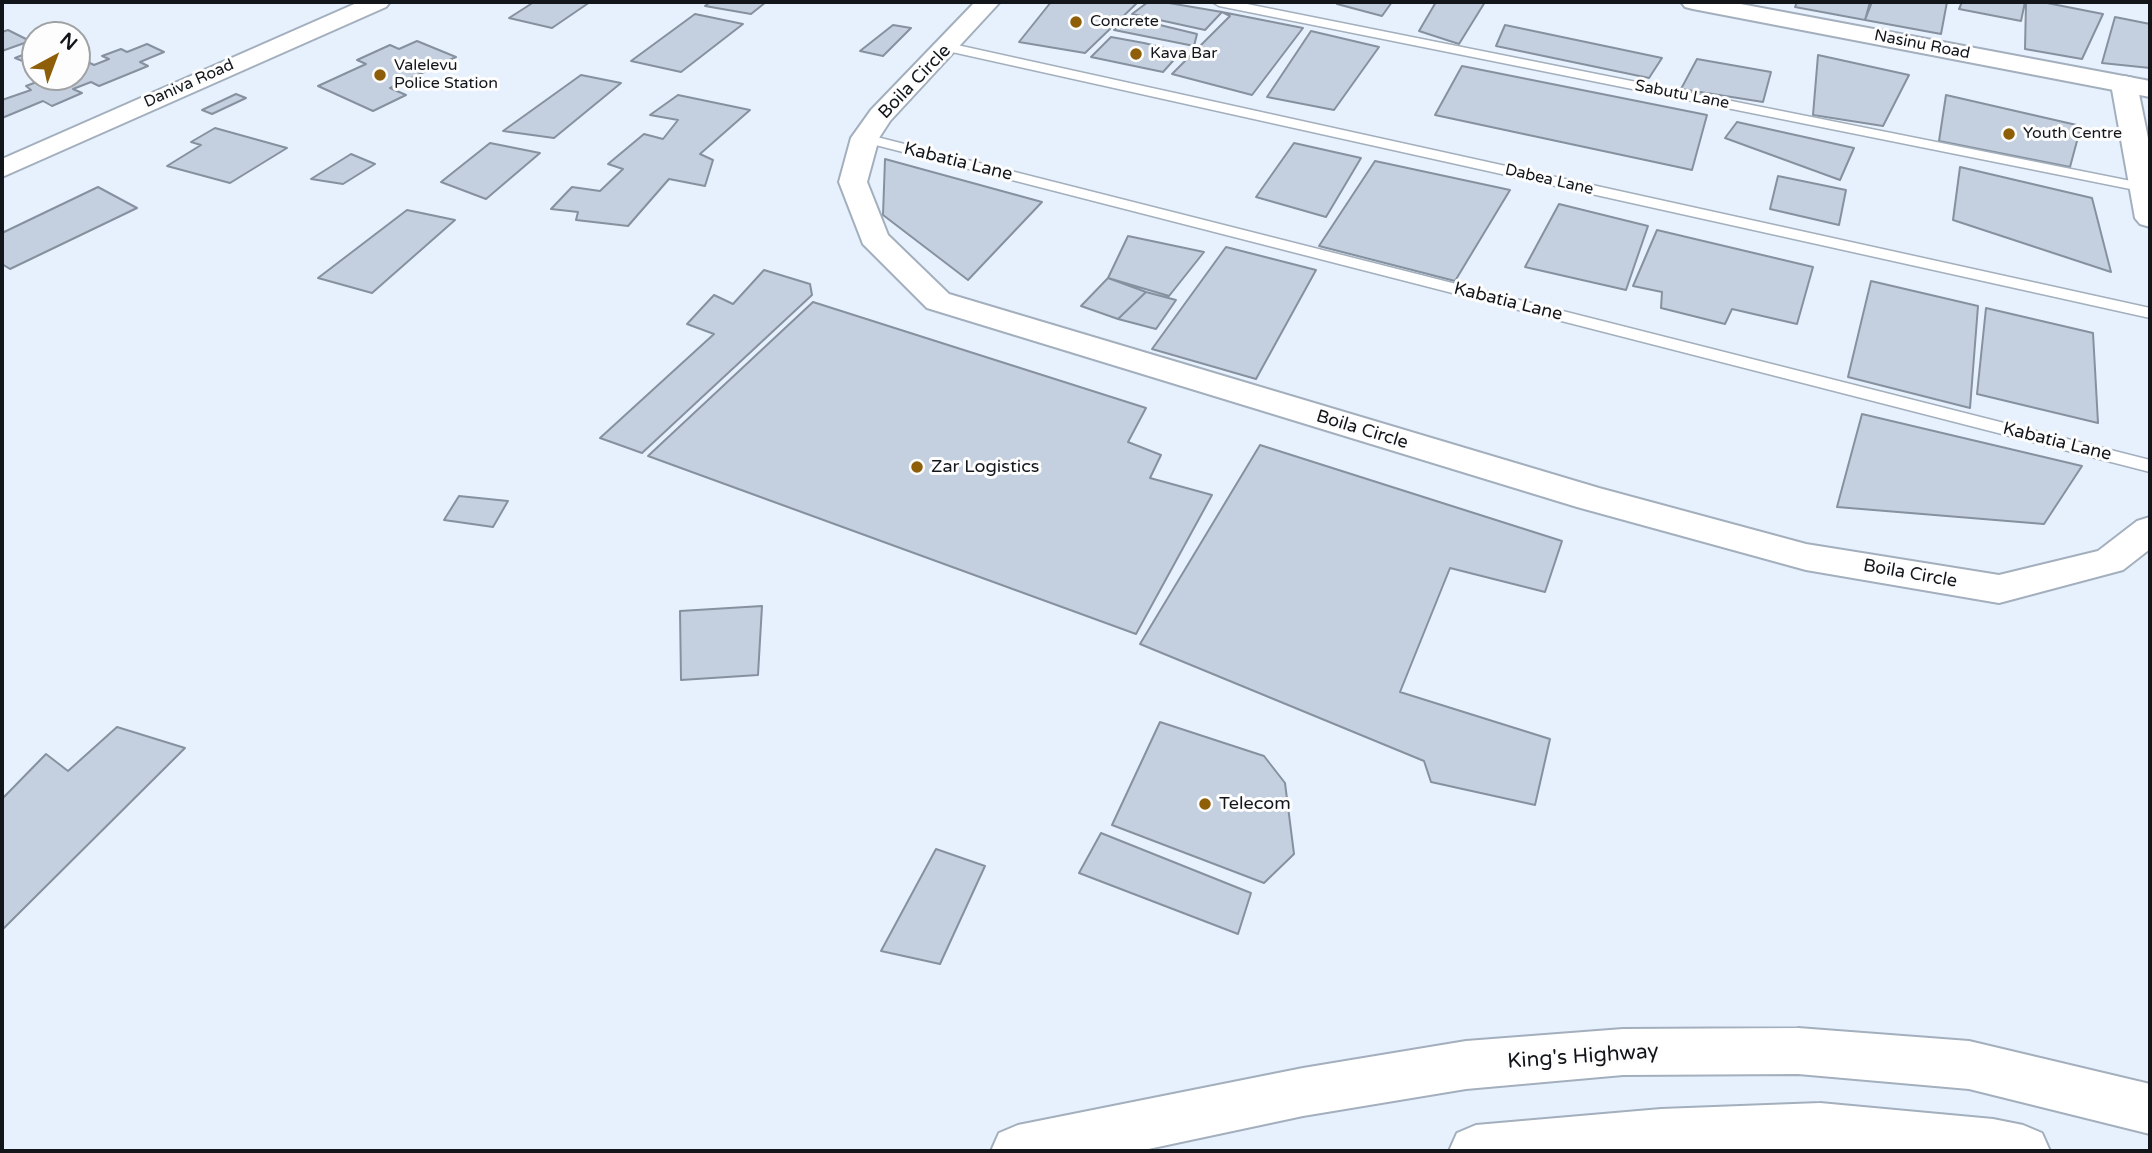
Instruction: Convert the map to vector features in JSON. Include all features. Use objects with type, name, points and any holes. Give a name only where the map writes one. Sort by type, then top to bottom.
[{"type":"main road","name":"Daniva Road","points":[[2,169],[378,2]]},
{"type":"main road","name":"Boila Circle","points":[[988,2],[880,116],[865,138],[853,182],[874,238],[938,301],[1126,360],[1590,498],[1806,557],[1999,589],[2110,561],[2150,530]]},
{"type":"main road","name":"Nasinu Road","points":[[1693,2],[2137,86]]},
{"type":"main road","points":[[2137,86],[2150,218]]},
{"type":"main road","name":"King's Highway","points":[[1018,1151],[1303,1092],[1466,1065],[1623,1052],[1798,1051],[1969,1065],[2150,1109]]},
{"type":"main road","points":[[1476,1151],[1661,1134],[1820,1128],[1993,1144],[2023,1151]]},
{"type":"lane","name":"Sabutu Lane","points":[[1219,2],[2146,189]]},
{"type":"lane","name":"Dabea Lane","points":[[948,47],[2150,313]]},
{"type":"lane","name":"Kabatia Lane","points":[[865,138],[2150,466]]},
{"type":"building","points":[[534,2],[590,2],[552,28],[509,18]]},
{"type":"building","points":[[710,2],[766,2],[751,14],[705,6]]},
{"type":"building","name":"Concrete","points":[[1051,2],[1138,2],[1085,53],[1019,42]]},
{"type":"building","points":[[1148,2],[1222,12],[1205,30],[1132,14]]},
{"type":"building","points":[[1392,2],[1382,16],[1337,4]]},
{"type":"building","points":[[1436,2],[1485,2],[1459,44],[1419,31]]},
{"type":"building","points":[[1797,2],[1870,2],[1865,20],[1795,7]]},
{"type":"building","points":[[1872,2],[1947,2],[1941,34],[1865,20]]},
{"type":"building","points":[[1962,2],[2025,2],[2021,21],[1959,9]]},
{"type":"building","points":[[2026,2],[2042,2],[2103,14],[2082,59],[2025,49]]},
{"type":"building","points":[[1222,12],[1303,28],[1252,95],[1172,74],[1230,16]]},
{"type":"building","points":[[695,14],[743,24],[681,72],[631,61]]},
{"type":"building","points":[[2115,17],[2150,24],[2150,68],[2102,63]]},
{"type":"building","points":[[1131,18],[1197,34],[1194,46],[1114,30]]},
{"type":"building","points":[[893,25],[911,28],[883,56],[860,51]]},
{"type":"building","points":[[1505,25],[1662,58],[1649,78],[1496,46]]},
{"type":"building","points":[[8,30],[21,36],[21,44],[2,51],[2,32]]},
{"type":"building","points":[[1311,31],[1379,47],[1334,110],[1267,97]]},
{"type":"building","name":"Kava Bar","points":[[1111,37],[1181,52],[1163,72],[1091,57]]},
{"type":"building","name":"Valelevu Police Station","points":[[417,41],[456,57],[390,88],[406,95],[373,111],[318,86],[366,64],[357,60],[390,45],[399,49]]},
{"type":"building","points":[[147,44],[164,52],[140,62],[148,66],[99,86],[91,82],[91,64],[94,65],[109,59],[102,56],[121,49],[127,52]]},
{"type":"building","points":[[1818,55],[1909,75],[1883,126],[1813,115]]},
{"type":"building","points":[[1697,59],[1771,72],[1763,102],[1681,89]]},
{"type":"building","points":[[1462,66],[1707,115],[1692,170],[1435,115]]},
{"type":"building","points":[[581,75],[621,83],[554,138],[503,131]]},
{"type":"building","points":[[28,91],[82,93],[52,106],[43,101],[2,118],[2,100]]},
{"type":"building","points":[[236,94],[246,98],[212,114],[202,110]]},
{"type":"building","points":[[678,95],[750,110],[700,154],[713,160],[705,186],[669,179],[628,226],[576,220],[578,212],[551,209],[572,187],[600,191],[623,169],[608,164],[644,134],[663,139],[678,120],[650,115]]},
{"type":"building","name":"Youth Centre","points":[[1946,95],[2081,126],[2070,167],[1939,141]]},
{"type":"building","points":[[1737,122],[1854,148],[1840,180],[1725,138]]},
{"type":"building","points":[[215,128],[287,148],[230,183],[167,166],[201,145],[191,142]]},
{"type":"building","points":[[490,143],[540,153],[486,199],[441,182]]},
{"type":"building","points":[[1294,143],[1361,158],[1326,217],[1256,197]]},
{"type":"building","points":[[351,154],[375,164],[343,184],[311,179]]},
{"type":"building","points":[[885,159],[1042,202],[968,280],[883,215]]},
{"type":"building","points":[[1375,161],[1510,190],[1455,281],[1319,246]]},
{"type":"building","points":[[1960,167],[2092,198],[2111,272],[1953,220]]},
{"type":"building","points":[[1778,176],[1846,190],[1839,225],[1770,209]]},
{"type":"building","points":[[98,187],[137,208],[10,269],[2,264],[2,233]]},
{"type":"building","points":[[1559,204],[1648,226],[1626,290],[1525,267]]},
{"type":"building","points":[[407,210],[455,220],[372,293],[318,278]]},
{"type":"building","points":[[1657,230],[1813,267],[1797,324],[1732,309],[1725,324],[1661,308],[1662,292],[1633,286]]},
{"type":"building","points":[[1128,236],[1204,252],[1169,296],[1108,278]]},
{"type":"building","points":[[1226,247],[1316,270],[1256,379],[1152,349]]},
{"type":"building","points":[[764,270],[810,284],[812,295],[642,453],[600,438],[714,334],[687,324],[714,295],[733,304]]},
{"type":"building","points":[[1108,278],[1146,292],[1118,319],[1081,306]]},
{"type":"building","points":[[1871,281],[1978,306],[1970,408],[1848,377]]},
{"type":"building","points":[[1146,292],[1176,300],[1156,329],[1118,319]]},
{"type":"building","name":"Zar Logistics","points":[[813,302],[1146,408],[1128,442],[1161,455],[1150,478],[1212,495],[1136,634],[648,456]]},
{"type":"building","points":[[1986,308],[2093,333],[2098,423],[1977,394]]},
{"type":"building","points":[[1862,414],[2082,466],[2044,524],[1837,507]]},
{"type":"building","points":[[1260,445],[1562,541],[1545,592],[1450,568],[1400,692],[1550,739],[1535,805],[1431,782],[1424,761],[1140,644]]},
{"type":"building","points":[[459,496],[508,501],[493,527],[444,520]]},
{"type":"building","points":[[762,606],[758,675],[681,680],[680,611]]},
{"type":"building","name":"Telecom","points":[[1160,722],[1264,756],[1285,783],[1294,854],[1264,883],[1112,825]]},
{"type":"building","points":[[117,727],[185,748],[2,930],[2,799],[46,754],[68,771]]},
{"type":"building","points":[[1101,833],[1251,893],[1238,934],[1079,873]]},
{"type":"building","points":[[936,849],[985,866],[940,964],[881,951]]},
{"type":"place","name":"Concrete","points":[[1076,22]]},
{"type":"place","name":"Kava Bar","points":[[1136,54]]},
{"type":"place","name":"Valelevu Police Station","points":[[380,75]]},
{"type":"place","name":"Youth Centre","points":[[2009,134]]},
{"type":"place","name":"Zar Logistics","points":[[917,467]]},
{"type":"place","name":"Telecom","points":[[1205,804]]}]
